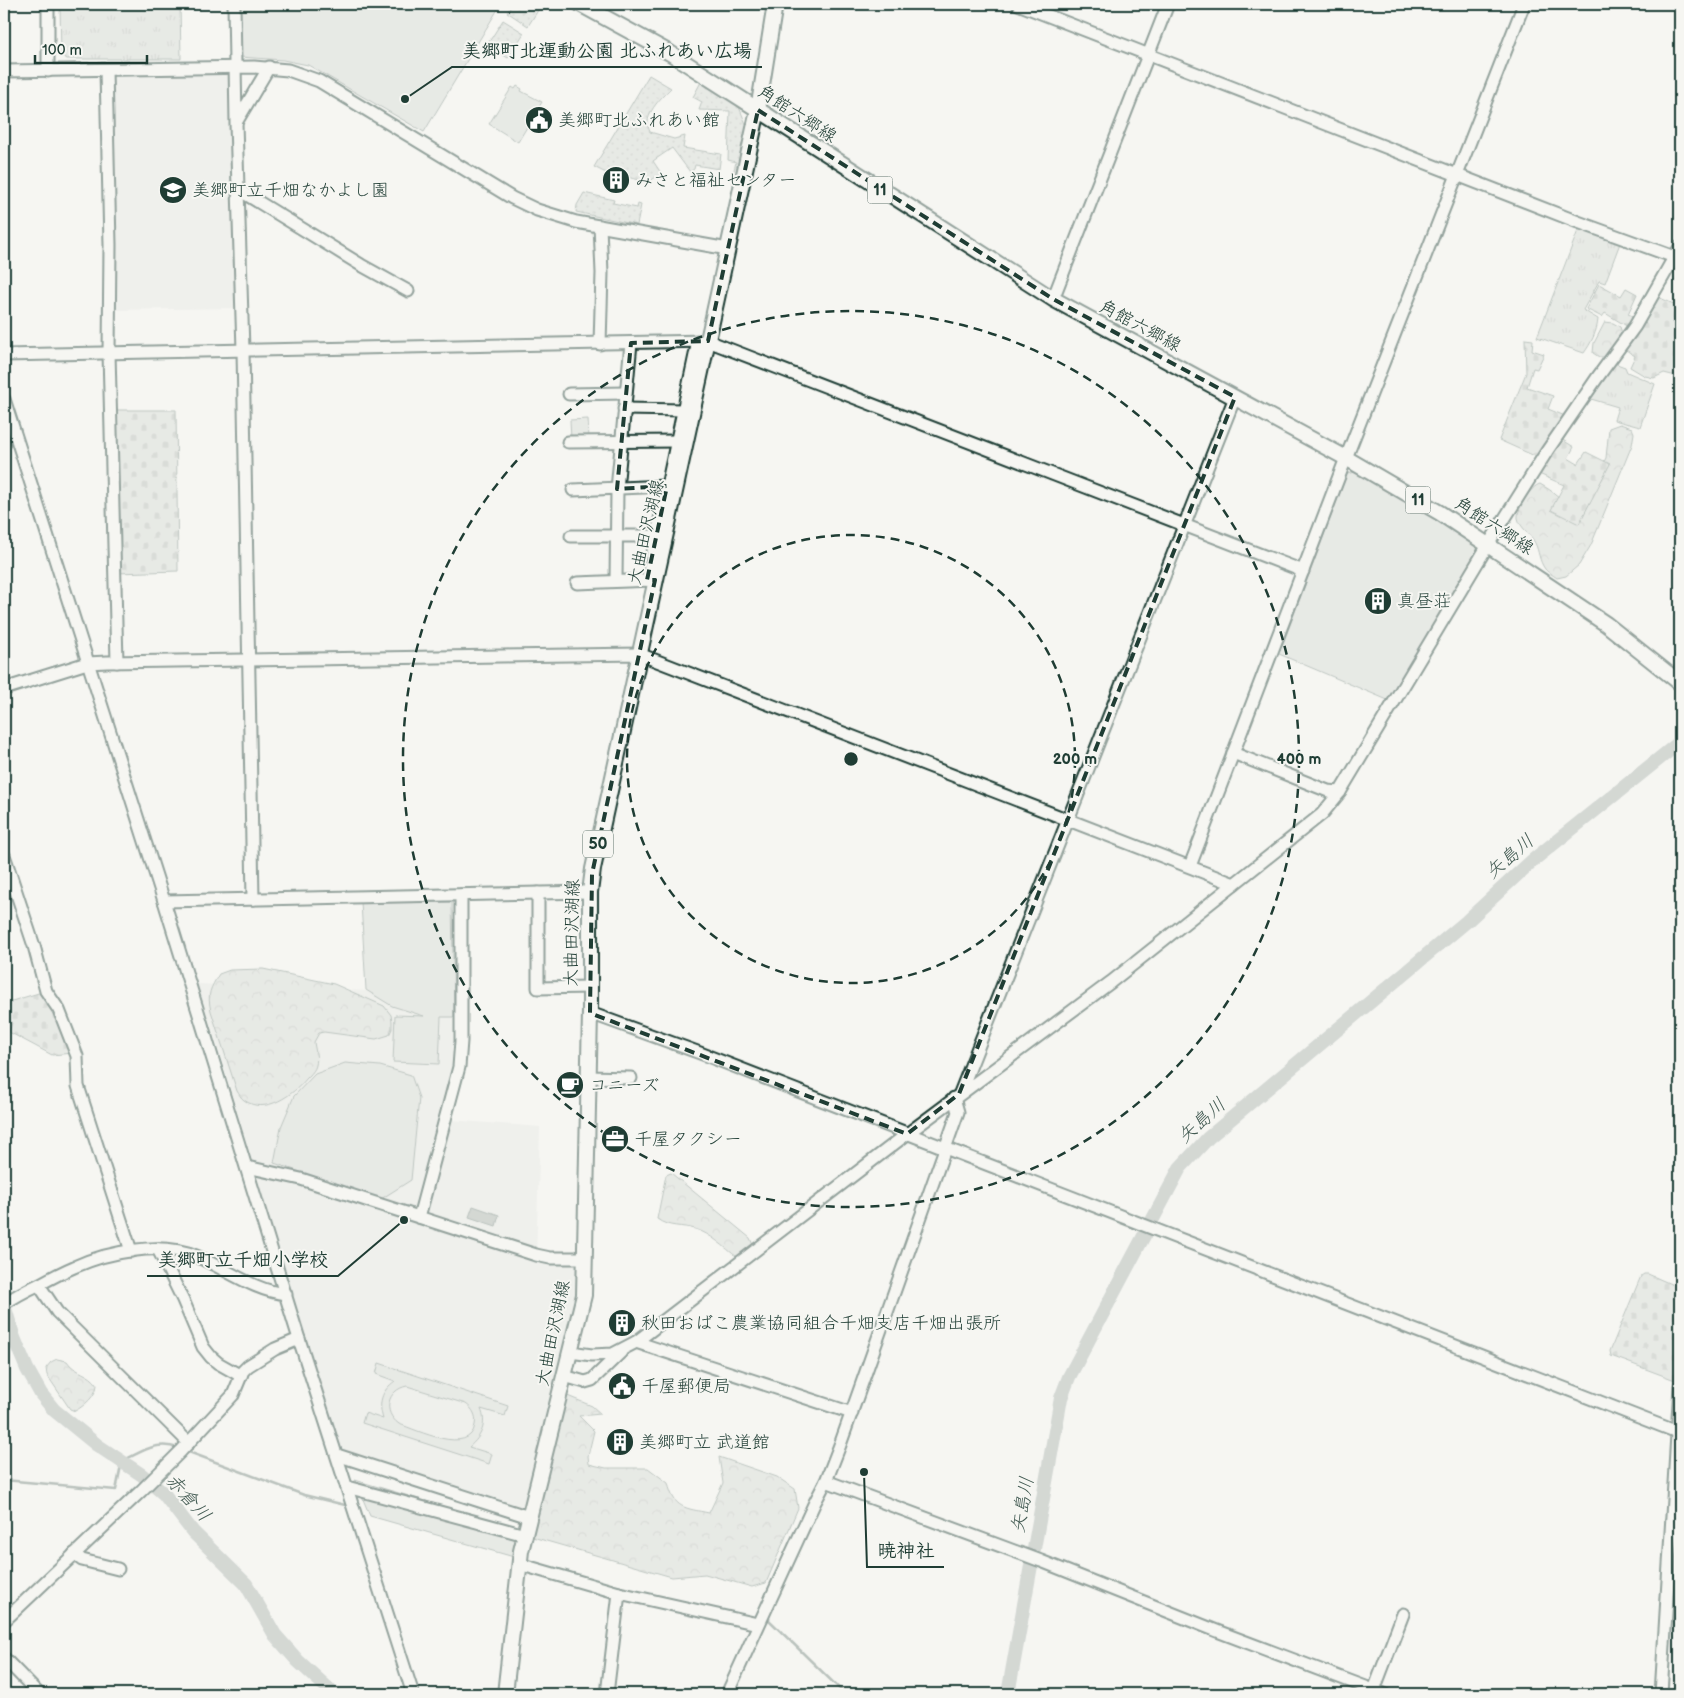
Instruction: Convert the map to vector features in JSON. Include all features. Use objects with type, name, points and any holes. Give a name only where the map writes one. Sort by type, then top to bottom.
[{"type":"main road","name":"角館六郷線","points":[[580,4],[670,53],[1053,299],[1346,458],[1440,513],[1606,624],[1680,683]]},
{"type":"main road","name":"大曲田沢湖線","points":[[505,1694],[525,1535],[584,1295],[590,1013],[590,892],[593,869],[631,699],[651,580],[703,341],[728,249],[758,110],[775,4]]},
{"type":"street","points":[[48,4],[48,71]]},
{"type":"street","points":[[234,4],[243,350],[253,899]]},
{"type":"street","points":[[570,1352],[592,1355],[612,1354],[636,1342],[906,1134],[1111,982],[1322,814],[1340,792],[1488,544],[1547,451],[1635,326],[1678,254],[1578,222],[1018,4]]},
{"type":"street","points":[[1053,299],[1168,4]]},
{"type":"street","points":[[1190,866],[1346,458],[1524,4]]},
{"type":"street","points":[[4,72],[236,67],[269,67],[288,70],[319,81],[504,193],[537,210],[576,222],[728,249]]},
{"type":"street","points":[[236,123],[269,67]]},
{"type":"street","points":[[106,70],[110,245],[109,353],[117,662]]},
{"type":"street","points":[[239,190],[361,265],[408,291]]},
{"type":"street","points":[[600,226],[602,273],[600,344]]},
{"type":"street","points":[[4,355],[703,341],[1303,571]]},
{"type":"street","points":[[578,583],[651,580],[656,536],[684,410],[703,341]]},
{"type":"street","points":[[616,581],[618,488],[631,343]]},
{"type":"street","points":[[569,394],[626,393]]},
{"type":"street","points":[[727,1694],[826,1481],[946,1148],[958,1112],[957,1096],[1235,397]]},
{"type":"street","points":[[4,399],[164,901],[299,1339],[413,1694]]},
{"type":"street","points":[[624,409],[684,410]]},
{"type":"street","points":[[568,442],[677,441]]},
{"type":"street","points":[[573,490],[667,486]]},
{"type":"street","points":[[571,536],[656,536]]},
{"type":"street","points":[[4,689],[87,663],[639,654],[1234,884]]},
{"type":"street","points":[[1233,753],[1328,791],[1340,792]]},
{"type":"street","points":[[4,855],[34,946],[46,991],[59,1010],[77,1056],[78,1086],[131,1251]]},
{"type":"street","points":[[164,901],[590,892]]},
{"type":"street","points":[[538,893],[538,988],[590,987]]},
{"type":"street","points":[[419,1217],[459,1067],[461,1041],[461,895]]},
{"type":"street","points":[[590,1013],[700,1053],[1679,1432]]},
{"type":"street","points":[[588,1077],[631,1078]]},
{"type":"street","points":[[247,1167],[302,1179],[536,1255],[550,1258],[584,1258]]},
{"type":"street","points":[[158,1249],[204,1347],[218,1363],[241,1376]]},
{"type":"street","points":[[4,1304],[17,1295],[75,1266],[103,1256],[158,1249],[180,1250],[274,1293],[286,1294]]},
{"type":"street","points":[[39,1284],[57,1312],[185,1447]]},
{"type":"street","points":[[4,1621],[142,1491],[185,1447],[233,1395],[243,1371],[275,1349],[299,1339]]},
{"type":"street","points":[[636,1342],[852,1412]]},
{"type":"street","points":[[564,1376],[585,1382],[592,1380],[624,1348]]},
{"type":"street","points":[[1662,1694],[1679,1432],[1680,1386]]},
{"type":"street","points":[[337,1455],[529,1517]]},
{"type":"street","points":[[826,1481],[1026,1555],[1379,1692],[1403,1614]]},
{"type":"street","points":[[347,1487],[525,1535]]},
{"type":"street","points":[[74,1554],[82,1560],[118,1569]]},
{"type":"street","points":[[520,1564],[618,1592],[758,1624]]},
{"type":"street","points":[[607,1694],[618,1592]]},
{"type":"street","points":[[4,1658],[39,1694]]},
{"type":"highlighted area","points":[[758,110],[1053,299],[1235,397],[959,1094],[907,1134],[590,1013],[592,874],[655,580],[647,580],[667,486],[617,489],[631,343],[708,341]]},
{"type":"shaded area","name":"美郷町立千畑なかよし園","points":[[233,71],[237,308],[112,310],[109,73]]},
{"type":"shaded area","points":[[363,897],[452,902],[453,1068],[437,1119],[540,1127],[536,1258],[575,1265],[582,1274],[524,1510],[340,1451],[214,1034],[197,984],[369,991]]},
{"type":"green space","points":[[60,4],[180,4],[181,59],[67,59],[61,55]]},
{"type":"green space","points":[[239,4],[501,4],[424,132],[308,65],[283,60],[240,57]]},
{"type":"green space","points":[[513,4],[542,4],[528,26],[507,12]]},
{"type":"green space","points":[[503,20],[524,33],[508,58],[487,45]]},
{"type":"green space","points":[[649,75],[671,88],[657,102],[650,114],[648,126],[650,132],[674,139],[685,136],[683,148],[721,154],[719,169],[695,165],[694,169],[690,172],[672,148],[653,161],[661,173],[649,182],[604,172],[594,167]]},
{"type":"green space","points":[[701,82],[735,102],[748,129],[737,183],[731,182],[736,162],[728,160],[730,111],[699,110],[702,102],[693,97]]},
{"type":"green space","points":[[517,86],[522,89],[521,91],[542,102],[518,142],[489,124],[512,87],[515,89]]},
{"type":"green space","points":[[584,193],[614,200],[613,203],[637,208],[638,204],[641,205],[637,225],[576,212],[577,205]]},
{"type":"green space","points":[[1579,228],[1620,243],[1605,283],[1599,281],[1583,310],[1598,319],[1593,337],[1584,353],[1537,337]]},
{"type":"green space","points":[[1599,284],[1621,296],[1626,288],[1637,294],[1628,314],[1635,317],[1630,328],[1605,313],[1602,317],[1586,309]]},
{"type":"green space","points":[[1658,297],[1678,306],[1672,323],[1680,327],[1680,377],[1664,373],[1654,378],[1645,376],[1630,367],[1635,356],[1623,348]]},
{"type":"green space","points":[[1605,322],[1613,323],[1620,327],[1622,333],[1610,357],[1599,357],[1593,353],[1594,343]]},
{"type":"green space","points":[[1525,339],[1533,340],[1532,350],[1544,354],[1537,369],[1533,368],[1527,387],[1553,396],[1548,409],[1565,416],[1537,457],[1499,440],[1526,373]]},
{"type":"green space","points":[[1614,363],[1625,367],[1627,372],[1655,384],[1640,427],[1614,420],[1618,407],[1591,399]]},
{"type":"green space","points":[[113,410],[176,410],[178,571],[116,573]]},
{"type":"green space","points":[[588,419],[589,439],[571,439],[570,420]]},
{"type":"green space","points":[[1620,424],[1632,428],[1634,433],[1632,445],[1591,545],[1579,565],[1566,576],[1557,578],[1545,569],[1541,563],[1535,543],[1519,522],[1518,514],[1522,503],[1529,493],[1540,484],[1578,510],[1606,458],[1609,428]]},
{"type":"green space","points":[[1561,439],[1574,447],[1568,458],[1578,464],[1586,452],[1610,464],[1579,524],[1551,510],[1564,485],[1539,474]]},
{"type":"green space","points":[[1359,471],[1481,543],[1390,701],[1279,654],[1347,474]]},
{"type":"green space","points":[[361,902],[452,902],[454,1017],[441,1017],[439,1064],[393,1062],[395,1015],[424,1016],[392,1006],[366,990]]},
{"type":"green space","points":[[263,969],[334,984],[384,1006],[391,1015],[392,1029],[389,1035],[376,1039],[324,1032],[319,1033],[314,1042],[317,1062],[313,1072],[295,1090],[278,1101],[261,1106],[252,1104],[243,1099],[237,1091],[211,1011],[209,996],[219,974],[230,970]]},
{"type":"green space","points":[[42,992],[56,1011],[72,1053],[52,1055],[9,1032],[12,1023],[4,1017],[12,1001]]},
{"type":"green space","points":[[345,1063],[380,1066],[411,1075],[419,1098],[411,1180],[381,1199],[274,1163],[281,1127],[294,1096],[315,1074]]},
{"type":"green space","points":[[671,1173],[750,1238],[753,1245],[739,1258],[701,1231],[666,1224],[657,1219],[666,1175]]},
{"type":"green space","points":[[1644,1274],[1680,1288],[1675,1380],[1611,1356],[1610,1351],[1641,1276]]},
{"type":"green space","points":[[57,1359],[67,1361],[74,1368],[91,1378],[97,1385],[92,1397],[75,1411],[70,1409],[47,1375],[46,1368]]},
{"type":"green space","points":[[379,1363],[508,1406],[505,1416],[481,1409],[483,1414],[482,1430],[469,1447],[492,1454],[489,1464],[362,1423],[365,1413],[383,1419],[382,1398],[390,1385],[395,1381],[376,1374]],"holes":[[[407,1386],[466,1404],[474,1413],[475,1425],[471,1434],[464,1439],[454,1440],[430,1435],[399,1424],[390,1414],[389,1408],[389,1402],[395,1392]]]},
{"type":"green space","points":[[565,1395],[592,1406],[601,1414],[579,1416],[594,1431],[588,1456],[589,1464],[606,1468],[648,1468],[668,1483],[670,1492],[677,1503],[682,1506],[709,1513],[723,1483],[719,1457],[777,1477],[795,1489],[798,1508],[766,1583],[752,1587],[705,1574],[672,1577],[529,1536]]},
{"type":"green space","points":[[355,1480],[520,1529],[514,1557],[370,1516]]},
{"type":"water","points":[[473,1206],[499,1215],[496,1226],[469,1217]]},
{"type":"waterway","name":"矢島川","points":[[1008,1694],[1061,1398],[1069,1377],[1180,1168],[1208,1138],[1467,921],[1532,861],[1680,742]]},
{"type":"waterway","name":"赤倉川","points":[[4,1305],[14,1338],[27,1369],[41,1394],[54,1410],[97,1445],[142,1475],[164,1494],[193,1532],[246,1584],[275,1635],[298,1661],[334,1694]]},
{"type":"waterway","points":[[4,1480],[116,1490],[122,1461],[156,1446],[163,1445],[178,1448]]},
{"type":"waterway","points":[[186,1451],[304,1495],[345,1505]]},
{"type":"waterway","points":[[768,1619],[845,1694]]},
{"type":"place","name":"美郷町北運動公園 北ふれあい広場","points":[[405,99]]},
{"type":"place","name":"美郷町北ふれあい館","points":[[539,120]]},
{"type":"place","name":"みさと福祉センター","points":[[616,180]]},
{"type":"place","name":"美郷町立千畑なかよし園","points":[[173,190]]},
{"type":"place","name":"真昼荘","points":[[1378,601]]},
{"type":"place","name":"コニーズ","points":[[570,1085]]},
{"type":"place","name":"千屋タクシー","points":[[615,1139]]},
{"type":"place","name":"美郷町立千畑小学校","points":[[404,1220]]},
{"type":"place","name":"秋田おばこ農業協同組合千畑支店千畑出張所","points":[[622,1323]]},
{"type":"place","name":"千屋郵便局","points":[[622,1386]]},
{"type":"place","name":"美郷町立 武道館","points":[[620,1442]]},
{"type":"place","name":"暁神社","points":[[864,1472]]}]
